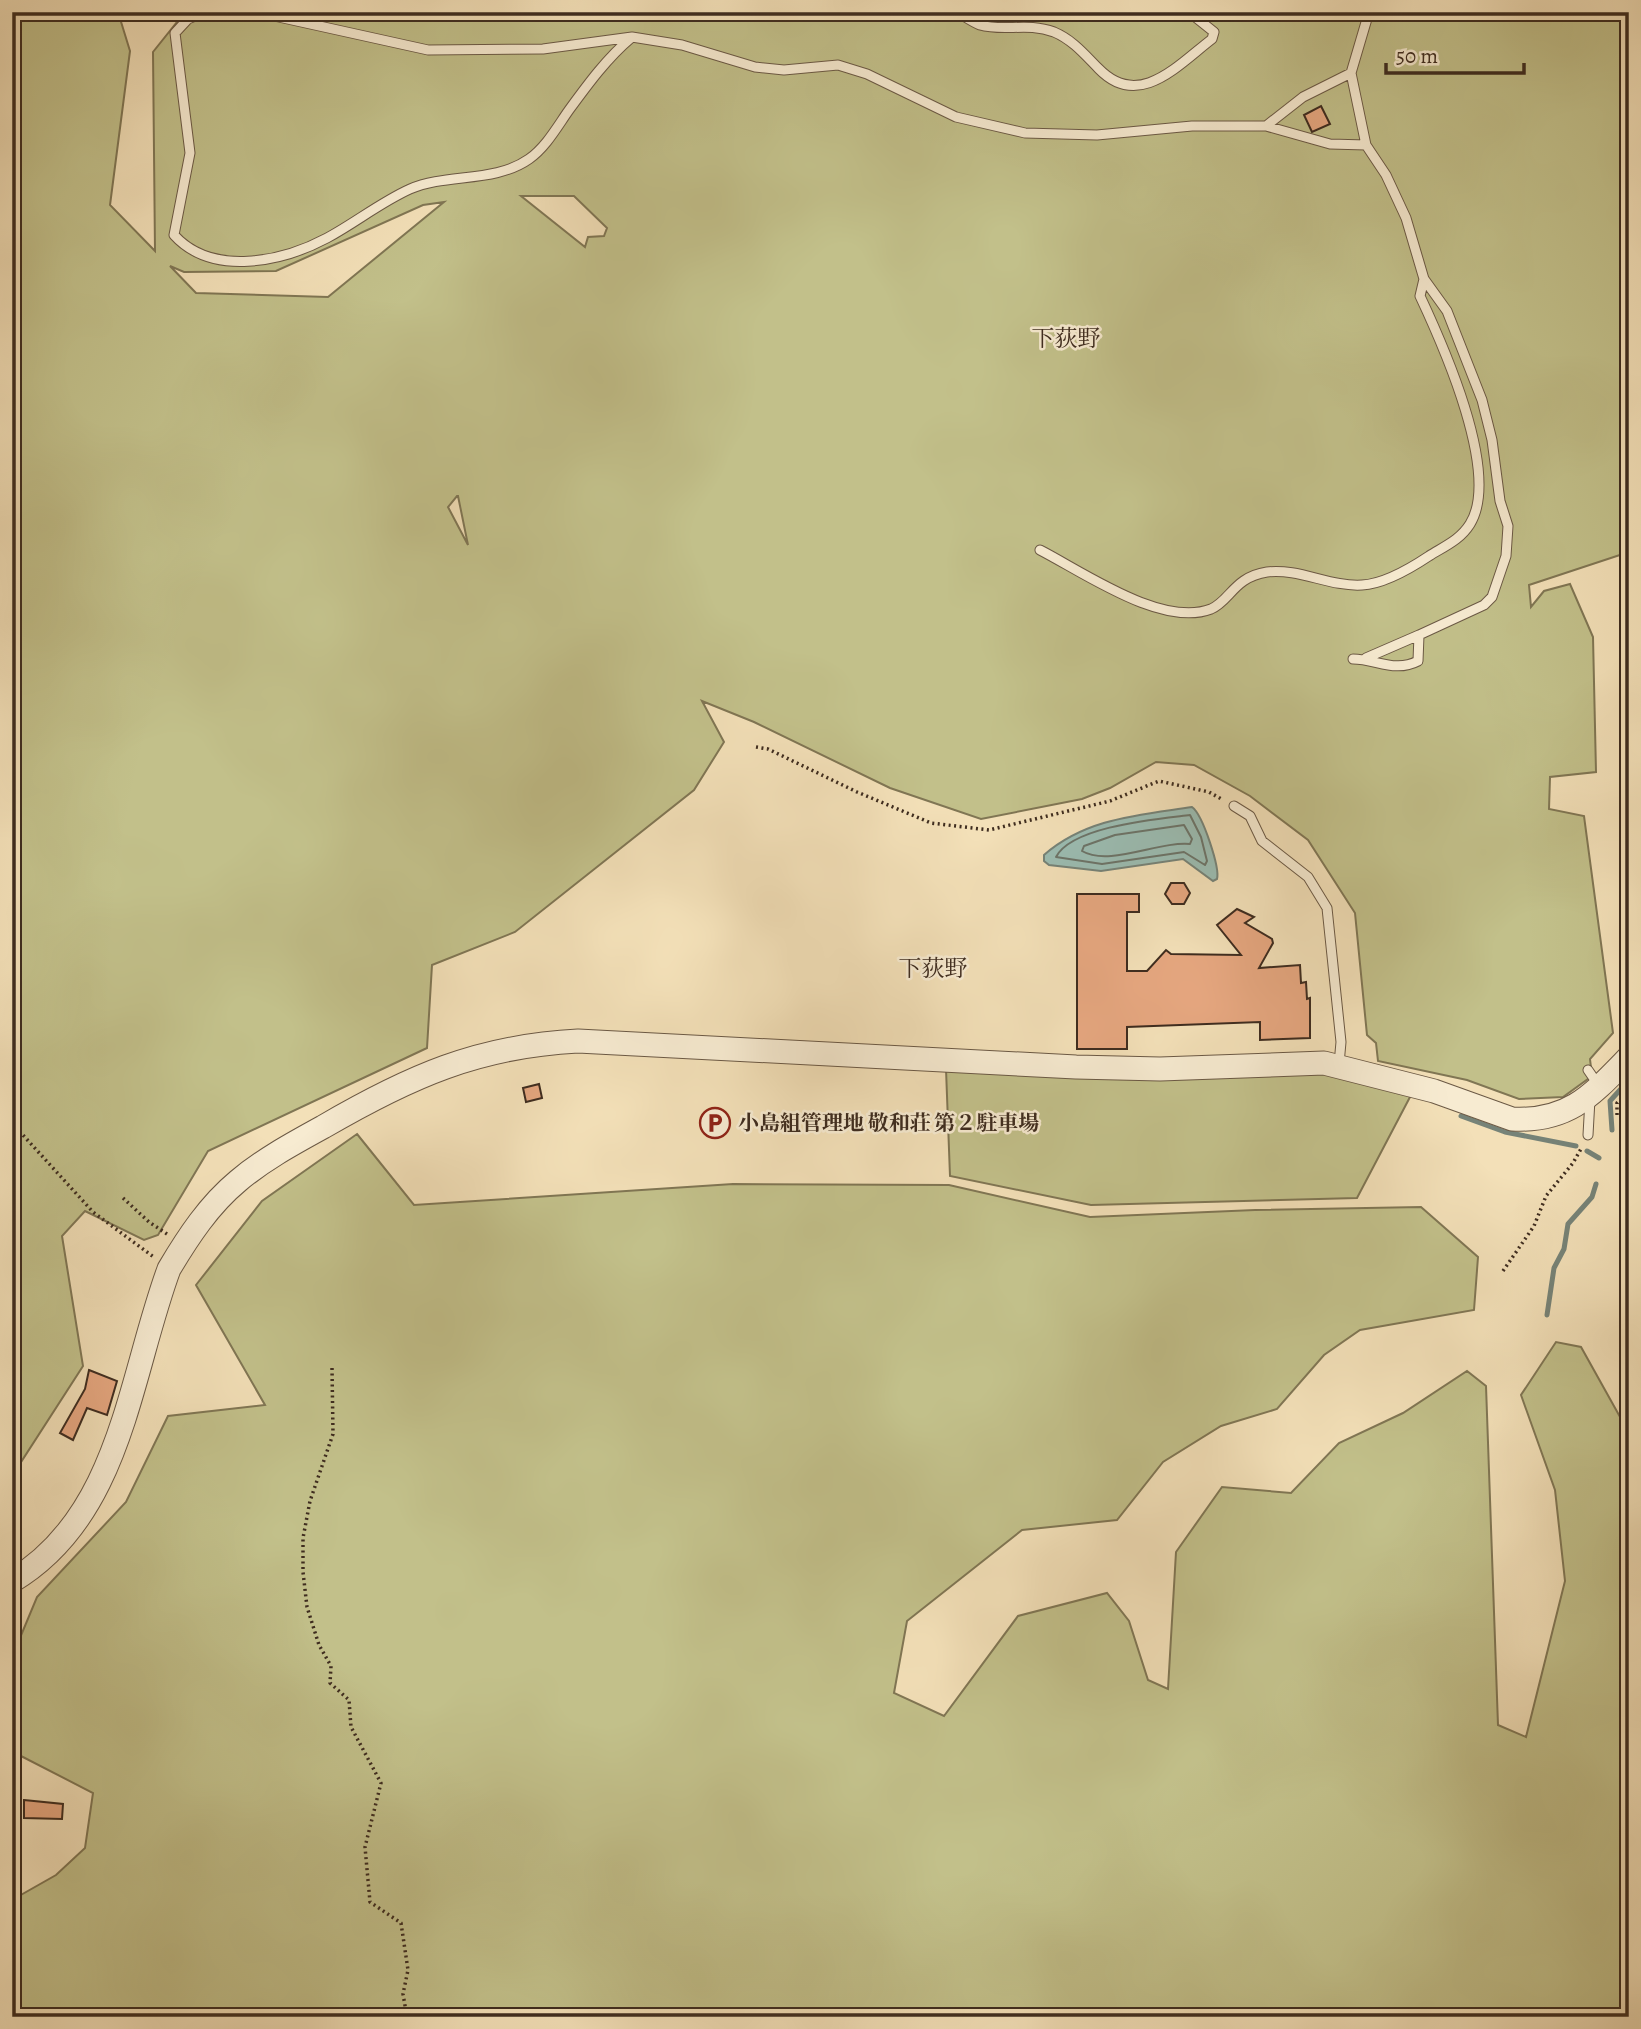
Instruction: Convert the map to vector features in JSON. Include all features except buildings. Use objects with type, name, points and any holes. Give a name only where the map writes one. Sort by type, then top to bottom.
[{"type":"street","points":[[12,1581],[39,1562],[72,1529],[102,1478],[169,1269],[184,1244],[218,1201],[238,1181],[282,1150],[374,1097],[463,1059],[522,1046],[578,1041],[1160,1069],[1296,1062],[1338,1066],[1434,1091],[1512,1119],[1539,1118],[1558,1113],[1629,1057]]},
{"type":"lane","points":[[205,12],[188,19],[174,33],[190,153],[174,235],[197,254],[242,261],[260,262],[326,239],[412,188],[516,167],[531,158],[548,140],[606,62],[632,37]]},
{"type":"lane","points":[[256,12],[428,51],[543,49],[632,37],[682,45],[755,67],[784,69],[838,65],[866,74],[956,117],[1024,132],[1097,135],[1192,126],[1266,126],[1330,144],[1366,145]]},
{"type":"lane","points":[[957,12],[981,25],[1027,25],[1054,32],[1071,41],[1110,81],[1120,86],[1151,84],[1212,39],[1214,32],[1209,26],[1189,12]]},
{"type":"lane","points":[[1369,12],[1351,74],[1366,145],[1386,175],[1406,218],[1424,279],[1447,312],[1482,400],[1492,440],[1500,501],[1508,526],[1506,556],[1492,597],[1464,616],[1419,635],[1383,653],[1358,659],[1389,666],[1411,665],[1418,661],[1419,635]]},
{"type":"lane","points":[[1266,126],[1303,97],[1351,74]]},
{"type":"lane","points":[[1040,550],[1153,608],[1182,613],[1213,609],[1238,583],[1266,572],[1287,572],[1362,585],[1384,580],[1460,538],[1472,521],[1478,487],[1477,457],[1458,387],[1420,296],[1424,279]]},
{"type":"lane","points":[[1234,806],[1250,816],[1262,841],[1308,877],[1327,908],[1341,1042],[1338,1066]]},
{"type":"lane","points":[[1588,1135],[1592,1085]]},
{"type":"path","points":[[756,747],[768,749],[857,792],[931,823],[989,830],[1110,801],[1159,781],[1209,792],[1234,806]]},
{"type":"path","points":[[1617,1115],[1617,1103],[1629,1090]]},
{"type":"path","points":[[12,1123],[93,1212],[169,1269]]},
{"type":"path","points":[[1503,1271],[1534,1226],[1546,1195],[1573,1163],[1588,1135]]},
{"type":"path","points":[[123,1198],[149,1223]]},
{"type":"path","points":[[332,1368],[333,1434],[310,1501],[303,1538],[307,1607],[319,1645],[331,1666],[330,1684],[349,1700],[351,1727],[381,1783],[365,1847],[368,1885],[370,1902],[401,1923],[408,1970],[404,1994],[407,2017]]},
{"type":"shaded area","points":[[12,12],[118,12],[130,51],[110,205],[155,251],[153,52],[185,12],[1629,12],[1629,552],[1529,585],[1531,607],[1544,591],[1570,584],[1593,637],[1596,772],[1550,777],[1549,809],[1584,816],[1613,1033],[1590,1059],[1592,1076],[1563,1097],[1519,1099],[1467,1080],[1378,1061],[1376,1043],[1367,1035],[1355,913],[1308,840],[1250,796],[1194,765],[1156,762],[1110,788],[1082,799],[981,819],[890,788],[754,722],[702,701],[724,742],[694,790],[515,932],[432,965],[427,1048],[208,1151],[158,1235],[144,1240],[85,1211],[62,1236],[83,1366],[12,1476]],"holes":[[[521,196],[574,196],[607,228],[604,236],[588,237],[585,247]],[[444,202],[328,297],[196,293],[170,266],[184,272],[276,271],[423,205]],[[458,496],[468,545],[448,507]]]},
{"type":"shaded area","points":[[946,1069],[1310,1069],[1409,1091],[1410,1097],[1357,1198],[1091,1205],[950,1176]]},
{"type":"shaded area","points":[[357,1134],[414,1205],[733,1184],[949,1185],[1090,1217],[1421,1207],[1478,1257],[1474,1310],[1360,1330],[1324,1355],[1277,1409],[1221,1426],[1163,1462],[1117,1520],[1022,1530],[907,1621],[894,1693],[944,1716],[1018,1616],[1107,1593],[1129,1621],[1148,1680],[1168,1689],[1176,1552],[1222,1487],[1291,1493],[1339,1443],[1403,1413],[1467,1371],[1486,1386],[1498,1725],[1526,1737],[1565,1581],[1555,1490],[1521,1395],[1556,1342],[1581,1347],[1629,1433],[1629,2017],[12,2017],[12,1900],[56,1875],[85,1848],[93,1793],[19,1755],[12,1657],[37,1597],[126,1502],[168,1416],[265,1405],[196,1285],[262,1201]]},
{"type":"water","points":[[1192,807],[1206,830],[1213,853],[1217,879],[1213,881],[1183,859],[1101,871],[1049,865],[1044,861],[1044,855],[1060,843],[1096,826],[1133,816]]},
{"type":"waterway","points":[[1612,1130],[1610,1101],[1629,1080]]},
{"type":"waterway","points":[[1461,1116],[1505,1132],[1576,1146]]},
{"type":"waterway","points":[[1587,1151],[1599,1158]]},
{"type":"waterway","points":[[1547,1315],[1554,1268],[1564,1249],[1568,1224],[1592,1197],[1596,1184]]},
{"type":"place","name":"小島組管理地 敬和荘 第２駐車場","points":[[715,1123]]},
{"type":"district","name":"下荻野","points":[[1066,338]]},
{"type":"district","name":"下荻野","points":[[933,968]]}]
